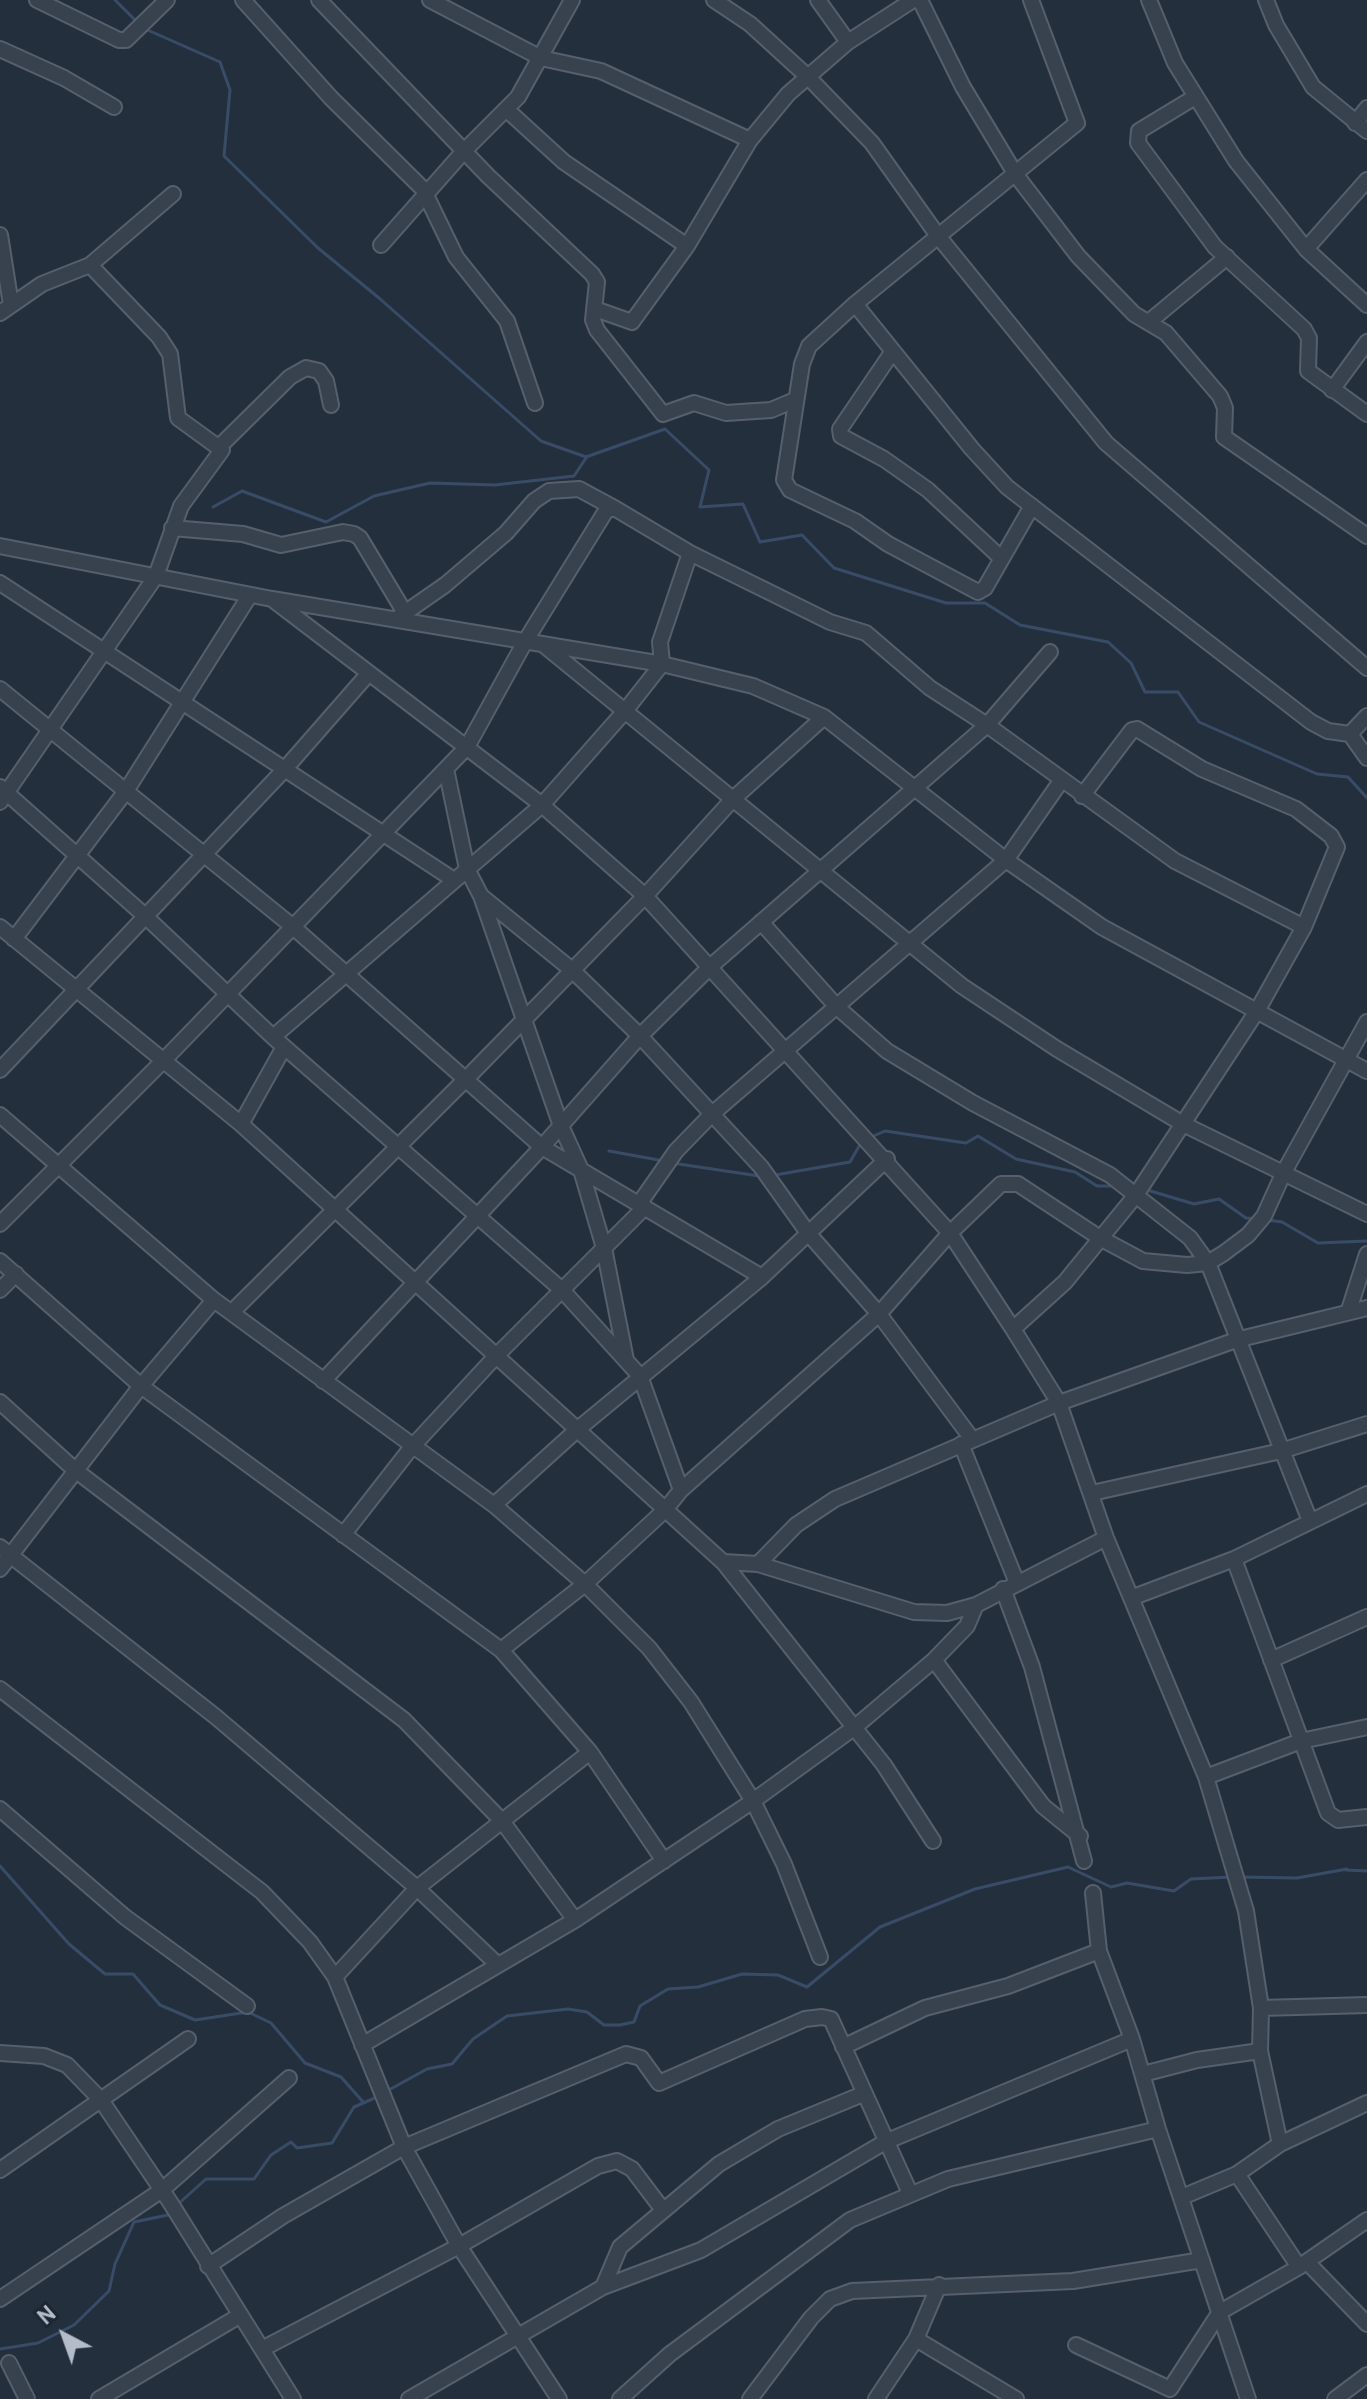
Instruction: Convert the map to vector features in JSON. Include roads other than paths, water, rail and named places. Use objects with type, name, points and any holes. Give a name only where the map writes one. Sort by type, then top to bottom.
[{"type":"street","points":[[37,0],[119,40],[126,40],[167,0]]},
{"type":"street","points":[[243,0],[331,98],[426,195],[456,257],[507,321],[535,403]]},
{"type":"street","points":[[319,0],[464,151],[592,274],[597,282],[593,320],[597,330],[663,414],[694,403],[718,412],[771,410],[795,400]]},
{"type":"street","points":[[430,0],[541,58],[601,71],[750,140]]},
{"type":"street","points":[[381,245],[533,76],[572,0]]},
{"type":"street","points":[[714,0],[750,24],[808,77],[872,143],[938,236],[1106,443],[1367,668]]},
{"type":"street","points":[[818,0],[848,42]]},
{"type":"street","points":[[595,309],[632,322],[687,246],[750,140],[788,94],[848,42],[913,0]]},
{"type":"street","points":[[920,0],[963,87],[1016,175],[1078,256],[1134,314],[1166,333],[1220,396],[1225,408],[1224,437],[1367,536]]},
{"type":"street","points":[[1031,0],[1077,123],[855,304],[809,346],[795,400],[784,480],[790,490],[855,521],[888,544],[978,592],[985,588],[1032,506]]},
{"type":"street","points":[[1149,0],[1175,63],[1236,161],[1306,249],[1367,305]]},
{"type":"street","points":[[1266,0],[1276,25],[1313,87],[1361,127],[1367,108]]},
{"type":"street","points":[[0,49],[64,78],[114,107]]},
{"type":"street","points":[[1195,97],[1139,131],[1138,143],[1215,247],[1304,329],[1309,338],[1308,371],[1367,414]]},
{"type":"street","points":[[506,109],[564,162],[687,246]]},
{"type":"street","points":[[1306,249],[1367,180]]},
{"type":"street","points":[[5,309],[42,284],[90,265],[173,194]]},
{"type":"street","points":[[0,235],[5,309]]},
{"type":"street","points":[[1150,321],[1227,257]]},
{"type":"street","points":[[90,265],[159,337],[170,354],[178,418],[220,446]]},
{"type":"street","points":[[855,304],[972,449],[1007,487],[1311,722],[1328,731],[1350,734],[1367,758]]},
{"type":"street","points":[[1332,390],[1367,342]]},
{"type":"street","points":[[893,351],[840,429],[841,436],[884,459],[928,490],[1001,558]]},
{"type":"street","points":[[331,405],[326,381],[319,371],[306,368],[290,377],[220,446],[220,453],[197,480],[172,528],[156,576],[104,654],[2,794],[77,855],[279,1042],[562,1290],[640,1376],[681,1490]]},
{"type":"street","points":[[400,616],[445,585],[506,533],[534,501],[549,491],[579,489],[690,553],[830,622],[866,633],[930,688],[987,725],[1175,861],[1304,927]]},
{"type":"street","points":[[0,1224],[163,1061],[467,747],[526,640],[602,515],[607,509],[616,509]]},
{"type":"street","points":[[172,528],[243,534],[281,545],[343,532],[354,534],[360,538],[400,616]]},
{"type":"street","points":[[0,546],[272,599],[400,616],[662,664],[753,686],[824,717],[1006,860],[1152,957],[1367,1071]]},
{"type":"street","points":[[241,1124],[279,1042],[346,972],[542,805],[662,664],[660,642],[690,553]]},
{"type":"street","points":[[0,583],[104,654],[454,880]]},
{"type":"street","points":[[14,939],[126,791],[250,595]]},
{"type":"street","points":[[272,599],[542,805],[645,896],[887,1159],[950,1233],[1013,1329],[1059,1403],[1106,1538],[1206,1777],[1247,1919],[1261,2008],[1260,2051],[1280,2144]]},
{"type":"street","points":[[542,644],[962,986],[1183,1124],[1367,1214]]},
{"type":"street","points":[[323,1381],[542,1147],[640,1036],[711,966],[987,725],[1050,652]]},
{"type":"street","points":[[0,1070],[284,770],[369,673]]},
{"type":"street","points":[[0,689],[292,926],[542,1147],[762,1277]]},
{"type":"street","points":[[1350,734],[1367,716]]},
{"type":"street","points":[[232,1312],[524,1020],[645,896],[733,799],[824,717]]},
{"type":"street","points":[[1013,1329],[1058,1290],[1136,1195],[1257,1011],[1304,927],[1337,847],[1331,836],[1296,809],[1202,769],[1137,729],[1132,730],[1082,796]]},
{"type":"street","points":[[446,769],[467,869],[481,896],[561,1126],[581,1170],[604,1248],[626,1360]]},
{"type":"street","points":[[343,1535],[411,1448],[642,1206],[676,1151],[712,1114],[1006,860],[1061,781]]},
{"type":"street","points":[[481,896],[572,970],[640,1036],[761,1167],[808,1233],[879,1314],[967,1442],[1080,1836],[1084,1861]]},
{"type":"street","points":[[761,922],[837,1007],[908,1065],[1110,1175],[1190,1238],[1208,1263],[1310,1521]]},
{"type":"street","points":[[0,927],[241,1124],[723,1562],[855,1727],[933,1841]]},
{"type":"street","points":[[501,1650],[585,1584],[665,1510],[681,1490],[879,1314],[950,1233],[1001,1184],[1010,1181],[1100,1238],[1143,1261],[1208,1263],[1256,1227],[1367,1022]]},
{"type":"street","points":[[0,1115],[214,1300],[411,1448],[494,1505],[585,1584],[649,1648],[691,1702],[753,1801],[784,1864],[820,1957]]},
{"type":"street","points":[[494,1505],[640,1376],[762,1277],[887,1159]]},
{"type":"street","points":[[1349,1310],[1367,1254]]},
{"type":"street","points":[[0,1261],[141,1386],[501,1650],[590,1752],[664,1861]]},
{"type":"street","points":[[0,1290],[16,1274]]},
{"type":"street","points":[[0,1569],[5,1551],[214,1300]]},
{"type":"street","points":[[758,1564],[796,1525],[835,1499],[1059,1403],[1236,1340],[1367,1308]]},
{"type":"street","points":[[0,1402],[75,1470],[404,1720],[502,1821],[575,1920]]},
{"type":"street","points":[[1092,1493],[1281,1451],[1367,1424]]},
{"type":"street","points":[[1131,1598],[1234,1559],[1367,1494]]},
{"type":"street","points":[[723,1562],[758,1564],[914,1612],[947,1613],[976,1605],[1106,1538]]},
{"type":"street","points":[[5,1551],[216,1717],[417,1888],[498,1965]]},
{"type":"street","points":[[1234,1559],[1328,1813],[1338,1820],[1367,1817]]},
{"type":"street","points":[[362,2045],[575,1920],[753,1801],[855,1727],[934,1660],[956,1640],[976,1605]]},
{"type":"street","points":[[1271,1660],[1367,1617]]},
{"type":"street","points":[[934,1660],[1043,1806],[1080,1836]]},
{"type":"street","points":[[0,1689],[262,1892],[310,1942],[335,1977],[404,2147],[459,2246],[559,2399]]},
{"type":"street","points":[[1206,1777],[1301,1741],[1367,1727]]},
{"type":"street","points":[[335,1977],[417,1888],[590,1752]]},
{"type":"street","points":[[0,1809],[125,1917],[247,2006]]},
{"type":"street","points":[[1093,1893],[1099,1951],[1132,2039],[1158,2129],[1248,2399]]},
{"type":"street","points":[[843,2047],[925,2008],[1008,1986],[1099,1951]]},
{"type":"street","points":[[1261,2008],[1367,2005]]},
{"type":"street","points":[[208,2266],[283,2216],[404,2147],[626,2054],[641,2058],[655,2081],[665,2082],[791,2025],[822,2017],[831,2019],[910,2193]]},
{"type":"street","points":[[0,2170],[188,2039]]},
{"type":"street","points":[[409,2399],[603,2287],[701,2250],[885,2142],[1132,2039]]},
{"type":"street","points":[[1143,2074],[1197,2060],[1260,2051]]},
{"type":"street","points":[[0,2053],[44,2056],[67,2065],[101,2100],[170,2201],[262,2349],[285,2396]]},
{"type":"street","points":[[0,2299],[170,2201],[289,2078]]},
{"type":"street","points":[[603,2287],[620,2247],[719,2164],[778,2129],[863,2094]]},
{"type":"street","points":[[1182,2197],[1237,2174],[1280,2144],[1367,2103]]},
{"type":"street","points":[[620,2399],[670,2354],[850,2220],[948,2179],[1158,2129]]},
{"type":"street","points":[[262,2349],[459,2246],[598,2166],[617,2161],[632,2169],[663,2210]]},
{"type":"street","points":[[1237,2174],[1303,2264],[1367,2324]]},
{"type":"street","points":[[1076,2345],[1167,2394],[1220,2312],[1303,2264],[1367,2220]]},
{"type":"street","points":[[750,2399],[767,2373],[830,2299],[852,2291],[1073,2281],[1202,2260]]},
{"type":"street","points":[[876,2399],[916,2339],[939,2285]]},
{"type":"street","points":[[99,2399],[239,2316]]},
{"type":"street","points":[[916,2339],[1016,2399]]},
{"type":"street","points":[[9,2363],[27,2399]]},
{"type":"street","points":[[1335,2399],[1367,2375]]},
{"type":"waterway","points":[[115,0],[138,23]]},
{"type":"waterway","points":[[143,28],[220,62],[230,90],[224,156],[318,248],[541,441],[586,457],[665,429],[709,470],[700,507],[743,504],[760,542],[802,535],[834,568],[946,603],[985,603],[1020,625],[1108,642],[1131,663],[1145,692],[1178,692],[1199,722],[1317,774],[1348,777],[1367,798]]},
{"type":"waterway","points":[[213,507],[242,491],[326,522],[374,496],[430,483],[495,485],[574,476],[586,458]]},
{"type":"waterway","points":[[869,1138],[885,1131],[966,1143],[978,1136],[1016,1159],[1075,1172],[1097,1186],[1113,1186]]},
{"type":"waterway","points":[[775,1175],[850,1162],[862,1141]]},
{"type":"waterway","points":[[609,1151],[664,1161]]},
{"type":"waterway","points":[[672,1163],[759,1176]]},
{"type":"waterway","points":[[1144,1189],[1194,1204],[1219,1199],[1246,1218],[1256,1219]]},
{"type":"waterway","points":[[1267,1220],[1282,1222],[1318,1243],[1367,1241]]},
{"type":"waterway","points":[[0,1866],[69,1944],[105,1974],[133,1974],[160,2005],[195,2020],[248,2012],[271,2023],[305,2063],[341,2077],[364,2103]]},
{"type":"waterway","points":[[387,2091],[427,2069],[452,2064],[473,2039],[507,2016],[568,2009],[587,2012],[604,2025],[620,2025],[634,2022],[640,2006],[668,1989],[698,1987],[742,1974],[778,1975],[807,1987],[880,1927],[975,1889],[1068,1867],[1111,1887],[1127,1883],[1174,1891],[1191,1879],[1232,1877]]},
{"type":"waterway","points":[[1240,1877],[1297,1878],[1347,1869]]},
{"type":"waterway","points":[[1346,1870],[1367,1871]]},
{"type":"waterway","points":[[176,2206],[206,2179],[254,2179],[271,2155],[291,2142],[297,2148],[332,2143],[354,2107],[377,2097]]},
{"type":"waterway","points":[[0,2349],[38,2343],[74,2325],[109,2291],[115,2264],[134,2222],[171,2212]]}]
